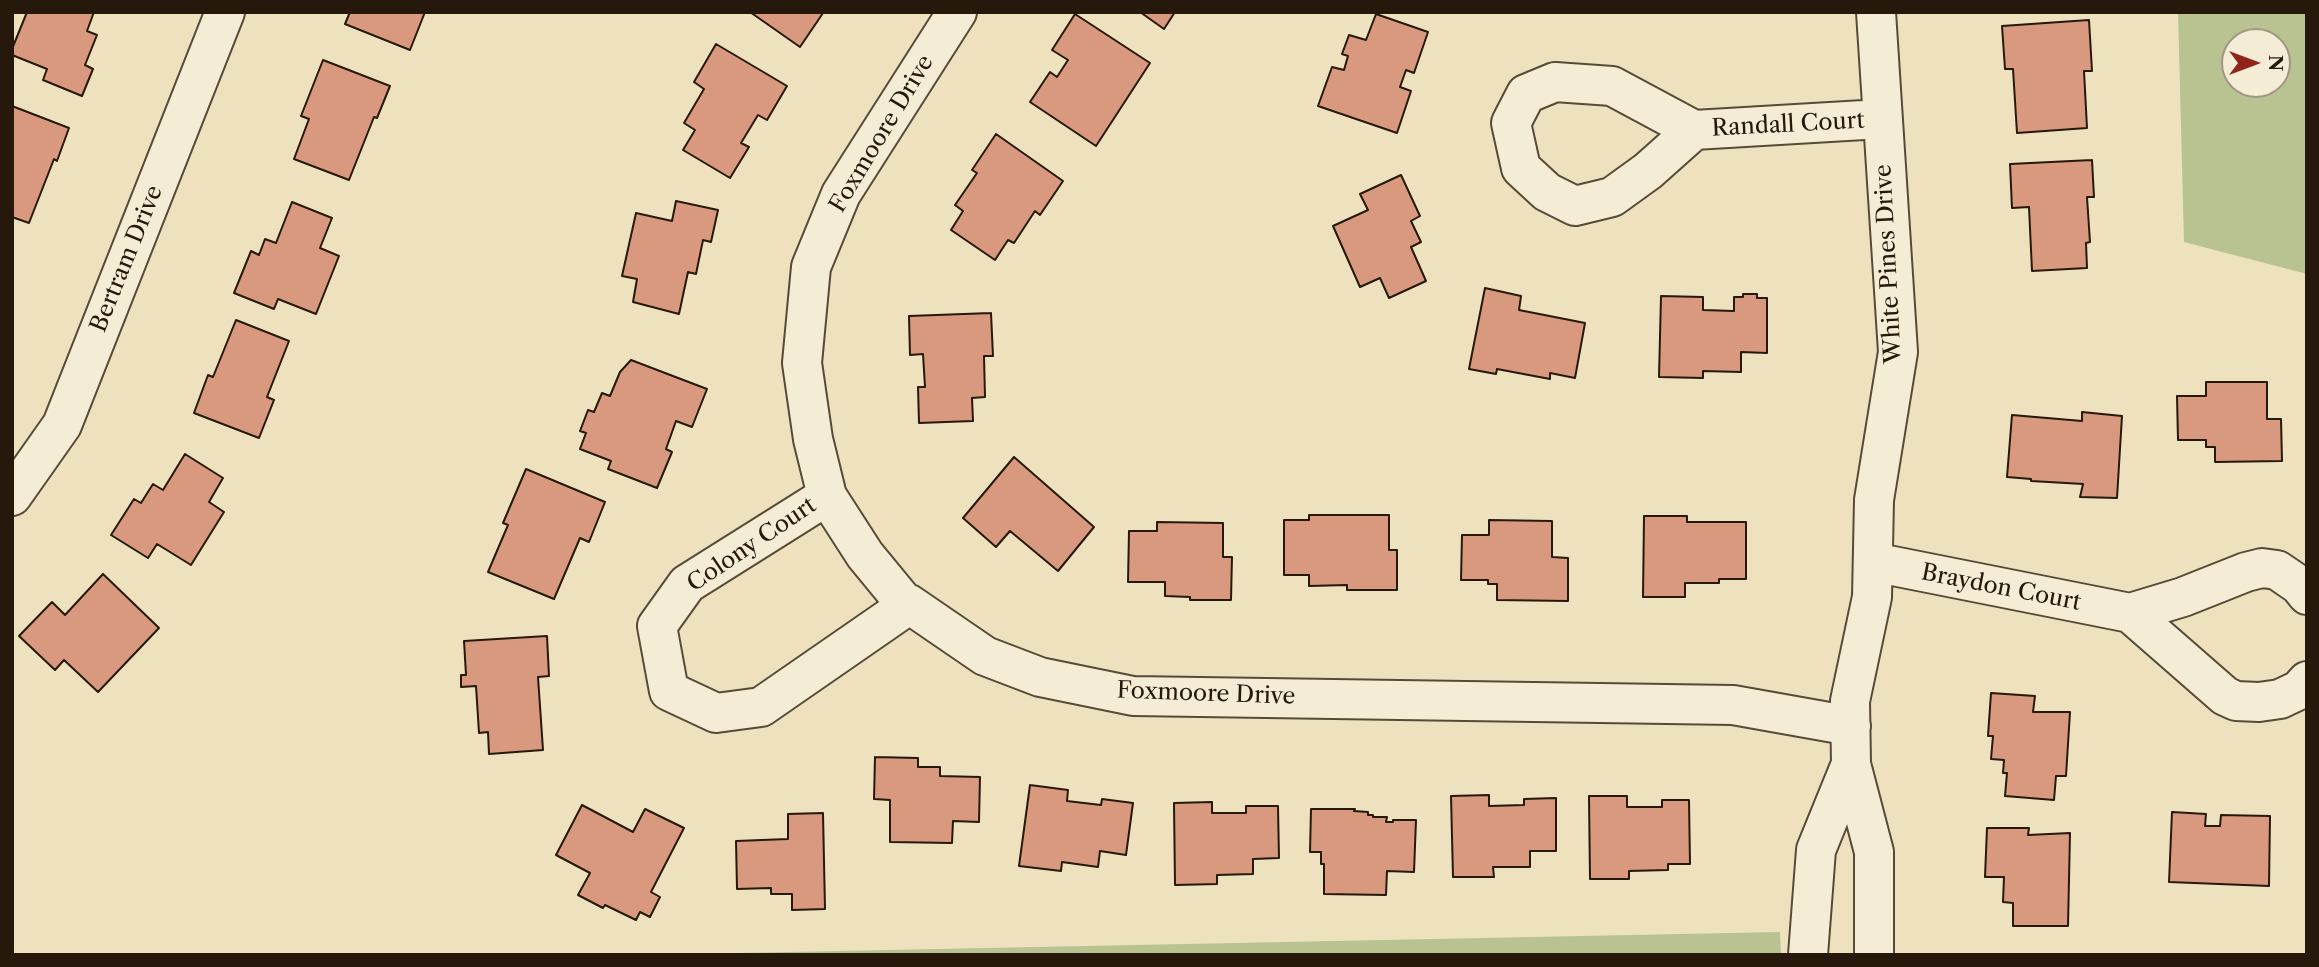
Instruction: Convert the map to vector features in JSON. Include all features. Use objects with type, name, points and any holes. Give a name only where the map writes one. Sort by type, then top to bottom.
[{"type":"street","name":"Bertram Drive","points":[[12,496],[62,425],[225,12]]},
{"type":"street","name":"Foxmoore Drive","points":[[957,12],[841,194],[811,267],[802,363],[813,439],[827,496],[865,555],[907,606],[909,604],[985,656],[1040,677],[1133,696],[1351,697],[1733,705],[1851,726]]},
{"type":"street","name":"White Pines Drive","points":[[1874,955],[1874,852],[1851,764],[1850,701],[1872,597],[1874,500],[1898,352],[1876,12]]},
{"type":"street","name":"Randall Court","points":[[1694,130],[1881,119]]},
{"type":"street","name":"Colony Court","points":[[827,496],[687,584],[657,626],[669,691],[716,713],[761,707],[907,606]]},
{"type":"street","name":"Braydon Court","points":[[1873,562],[2130,613],[2262,568],[2277,570],[2299,585],[2307,595]]},
{"type":"street","name":"Braydon Court","points":[[2130,613],[2225,696],[2236,701],[2280,699],[2299,690],[2307,681]]},
{"type":"street","name":"White Pines Drive","points":[[1808,955],[1816,850],[1851,764]]},
{"type":"green space","points":[[2178,12],[2307,12],[2307,274],[2184,242]]},
{"type":"green space","points":[[1780,932],[1781,955],[639,955]]},
{"type":"building","points":[[27,12],[94,12],[87,31],[97,35],[85,65],[93,69],[82,96],[43,80],[47,69],[12,55]]},
{"type":"building","points":[[350,12],[425,12],[410,50],[345,24]]},
{"type":"building","points":[[750,12],[821,12],[823,13],[800,47]]},
{"type":"building","points":[[1140,12],[1175,12],[1164,29]]},
{"type":"building","points":[[1075,14],[1150,63],[1096,146],[1030,102],[1050,72],[1057,77],[1068,60],[1052,50]]},
{"type":"building","points":[[1376,14],[1428,32],[1414,73],[1406,70],[1400,87],[1411,91],[1397,133],[1318,106],[1332,67],[1344,70],[1348,56],[1342,54],[1349,35],[1366,40]]},
{"type":"building","points":[[2089,20],[2092,71],[2084,71],[2087,128],[2017,133],[2013,69],[2005,69],[2002,26]]},
{"type":"building","points":[[716,44],[787,86],[767,120],[758,115],[741,143],[749,147],[730,178],[683,150],[695,130],[684,123],[704,89],[694,82]]},
{"type":"building","points":[[323,60],[390,86],[377,118],[374,117],[349,180],[294,159],[309,119],[301,116]]},
{"type":"building","points":[[12,106],[69,128],[29,223],[12,217]]},
{"type":"building","points":[[996,134],[1063,181],[1040,215],[1035,211],[1014,243],[1008,240],[995,260],[951,230],[963,211],[955,205],[977,173],[972,170]]},
{"type":"building","points":[[2092,160],[2094,197],[2087,197],[2090,242],[2086,243],[2087,268],[2032,271],[2029,207],[2012,208],[2010,164]]},
{"type":"building","points":[[1401,175],[1420,216],[1411,221],[1421,242],[1411,247],[1426,281],[1389,298],[1380,278],[1360,287],[1333,226],[1368,210],[1360,194]]},
{"type":"building","points":[[676,201],[718,210],[711,242],[703,240],[696,274],[688,272],[679,314],[633,302],[637,279],[622,276],[636,213],[672,221]]},
{"type":"building","points":[[292,202],[332,218],[320,248],[339,256],[316,314],[278,299],[274,309],[234,293],[251,251],[259,255],[265,239],[276,243]]},
{"type":"building","points":[[1485,288],[1521,296],[1519,310],[1585,323],[1575,378],[1550,373],[1550,379],[1497,369],[1496,374],[1469,369]]},
{"type":"building","points":[[1743,294],[1757,294],[1757,298],[1767,298],[1767,353],[1741,352],[1741,372],[1703,371],[1703,378],[1659,377],[1661,296],[1703,297],[1703,310],[1734,311],[1734,297],[1743,297]]},
{"type":"building","points":[[991,313],[993,356],[984,356],[985,397],[972,398],[973,421],[919,423],[918,387],[925,387],[923,354],[910,355],[909,316]]},
{"type":"building","points":[[236,320],[289,341],[267,397],[274,400],[259,438],[194,413],[208,375],[213,377]]},
{"type":"building","points":[[631,360],[707,389],[692,427],[676,421],[666,449],[672,452],[657,488],[608,469],[611,461],[580,449],[586,433],[580,431],[588,410],[594,412],[602,393],[610,396],[620,372]]},
{"type":"building","points":[[2206,382],[2267,382],[2267,419],[2281,419],[2282,461],[2215,462],[2215,447],[2206,447],[2206,440],[2178,440],[2177,396],[2206,396]]},
{"type":"building","points":[[2082,412],[2122,416],[2117,498],[2080,497],[2083,484],[2007,477],[2012,415],[2082,421]]},
{"type":"building","points":[[185,454],[223,478],[209,502],[224,512],[191,565],[157,544],[148,558],[111,535],[134,499],[141,503],[153,484],[163,490]]},
{"type":"building","points":[[1014,457],[1094,527],[1058,571],[1010,531],[996,547],[963,518]]},
{"type":"building","points":[[526,469],[605,502],[589,542],[580,538],[554,599],[488,572],[508,525],[503,523]]},
{"type":"building","points":[[1309,515],[1389,515],[1389,550],[1397,550],[1397,590],[1347,590],[1347,585],[1309,586],[1309,575],[1284,575],[1284,520],[1309,520]]},
{"type":"building","points":[[1644,516],[1687,516],[1687,522],[1746,522],[1746,579],[1719,579],[1719,583],[1685,583],[1685,597],[1643,597]]},
{"type":"building","points":[[1489,520],[1552,521],[1552,557],[1568,558],[1568,601],[1497,600],[1497,584],[1488,584],[1488,580],[1461,580],[1462,535],[1489,535]]},
{"type":"building","points":[[1157,522],[1223,523],[1223,557],[1232,557],[1231,600],[1190,600],[1190,597],[1165,596],[1165,582],[1128,582],[1129,531],[1157,531]]},
{"type":"building","points":[[103,574],[159,628],[98,692],[64,660],[55,670],[19,636],[52,602],[65,615]]},
{"type":"building","points":[[547,636],[549,676],[538,677],[543,750],[489,754],[488,732],[479,733],[476,686],[461,687],[461,675],[466,675],[464,641]]},
{"type":"building","points":[[1991,693],[2035,696],[2033,712],[2070,712],[2066,776],[2056,776],[2054,800],[2005,796],[2007,773],[2003,773],[2004,760],[1991,759],[1993,736],[1988,736]]},
{"type":"building","points":[[875,757],[918,758],[918,767],[940,767],[940,776],[980,777],[979,822],[953,821],[952,843],[890,842],[890,800],[874,799]]},
{"type":"building","points":[[1030,785],[1068,790],[1067,801],[1101,805],[1102,799],[1133,803],[1126,855],[1100,851],[1098,867],[1062,862],[1061,871],[1019,866]]},
{"type":"building","points":[[1489,795],[1489,806],[1524,805],[1524,799],[1556,798],[1556,851],[1530,851],[1530,867],[1493,867],[1494,877],[1453,877],[1451,796]]},
{"type":"building","points":[[1589,796],[1627,796],[1627,807],[1662,807],[1662,800],[1689,800],[1690,864],[1668,864],[1668,870],[1629,871],[1629,879],[1590,879]]},
{"type":"building","points":[[1212,802],[1212,813],[1246,813],[1246,806],[1278,806],[1279,858],[1253,859],[1253,874],[1217,875],[1217,884],[1175,885],[1174,803]]},
{"type":"building","points":[[582,805],[633,832],[645,809],[684,828],[651,892],[660,897],[650,917],[640,912],[636,920],[578,895],[590,873],[556,855]]},
{"type":"building","points":[[1311,809],[1355,809],[1354,811],[1368,812],[1368,815],[1373,817],[1387,817],[1386,822],[1416,820],[1414,872],[1387,871],[1386,895],[1324,894],[1324,864],[1321,864],[1321,852],[1310,852]]},
{"type":"building","points":[[2172,812],[2206,814],[2205,826],[2220,826],[2221,815],[2270,816],[2269,886],[2169,882]]},
{"type":"building","points":[[823,813],[825,909],[792,910],[792,894],[771,894],[771,888],[737,889],[736,841],[788,839],[788,814]]},
{"type":"building","points":[[1987,828],[2029,828],[2028,835],[2070,833],[2068,926],[2013,926],[2013,903],[2003,902],[2004,877],[1985,877]]}]
